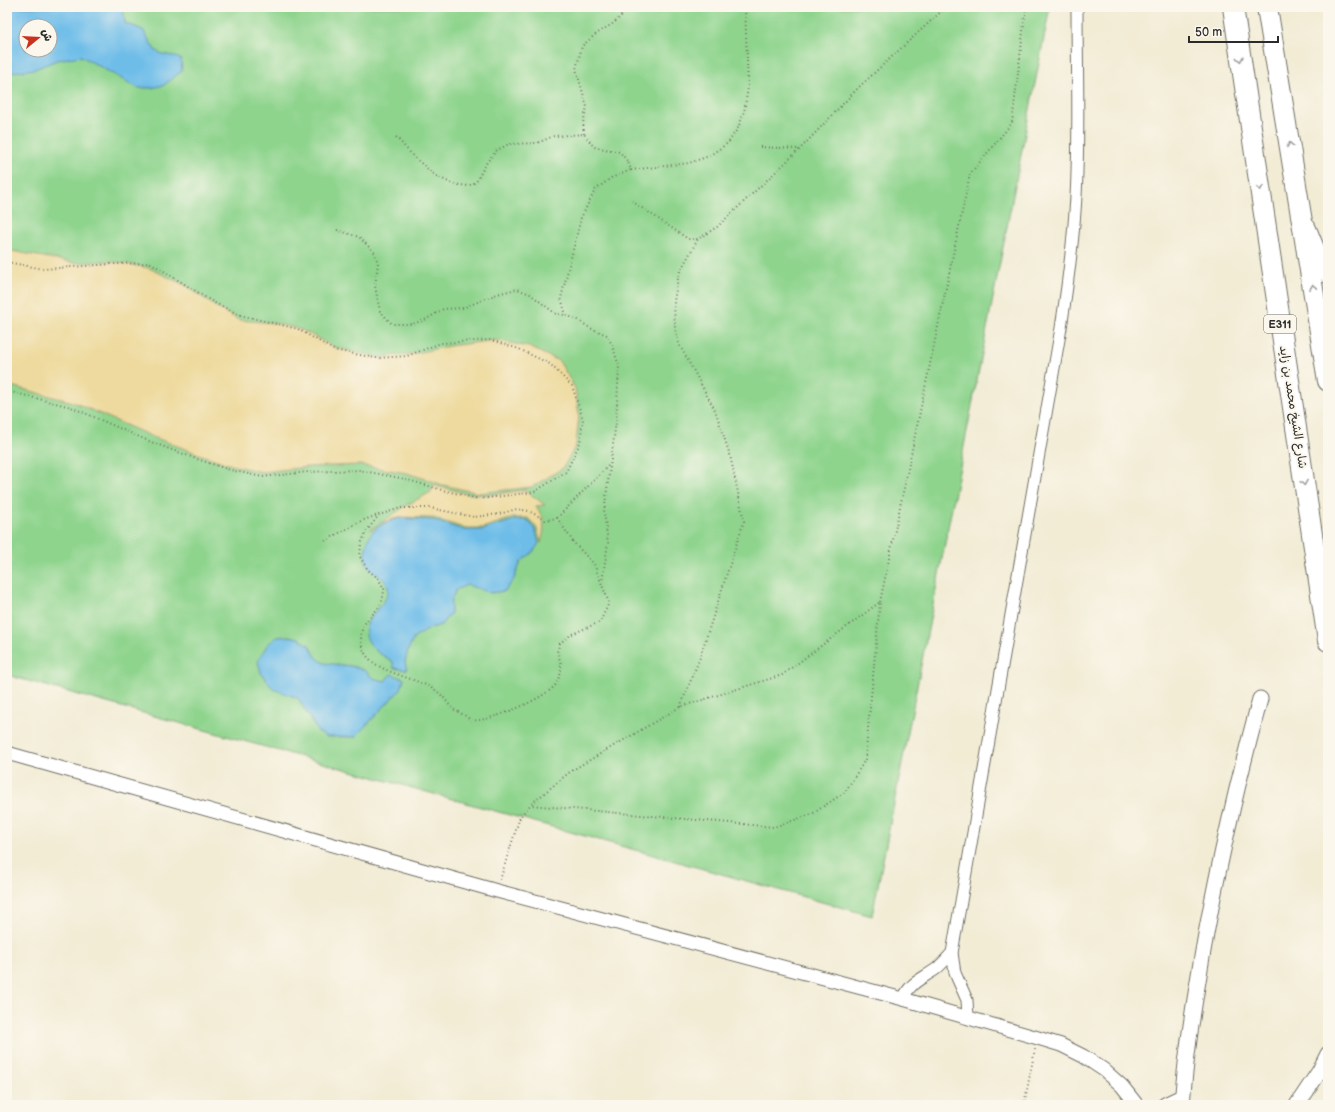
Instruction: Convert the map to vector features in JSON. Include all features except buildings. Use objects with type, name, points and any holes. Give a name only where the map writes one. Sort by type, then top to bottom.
[{"type":"highway","name":"شارع الشيخ محمد بن زايد","points":[[1233,7],[1328,641]]},
{"type":"highway","points":[[1268,7],[1328,381]]},
{"type":"main road","points":[[1300,211],[1314,239],[1328,276]]},
{"type":"main road","points":[[1165,1105],[1182,1101],[1196,997],[1212,904],[1234,798],[1260,700]]},
{"type":"main road","points":[[1297,1105],[1328,1054]]},
{"type":"street","points":[[968,1017],[967,1000],[955,973],[952,953],[1069,277],[1078,172],[1077,7]]},
{"type":"street","points":[[7,753],[497,891],[903,999],[1038,1038],[1083,1056],[1122,1086],[1138,1105]]},
{"type":"street","points":[[903,999],[907,990],[912,984],[936,968],[952,953]]},
{"type":"path","points":[[566,315],[561,298],[581,218],[595,190],[611,178],[631,170],[689,163],[709,156],[728,143],[738,128],[744,112],[748,87],[745,7]]},
{"type":"path","points":[[632,201],[688,240],[698,239],[717,227],[800,149],[860,87],[946,7]]},
{"type":"path","points":[[530,806],[774,826],[812,814],[845,792],[865,760],[880,602],[970,174],[1012,123],[1026,7]]},
{"type":"path","points":[[629,8],[614,22],[582,46],[576,69],[587,107],[583,123],[584,134],[594,147],[620,152],[628,162],[631,170]]},
{"type":"path","points":[[396,137],[414,158],[436,176],[453,184],[468,186],[476,182],[487,162],[497,150],[508,144],[537,143],[554,136],[584,134]]},
{"type":"path","points":[[760,147],[800,149]]},
{"type":"path","points":[[337,230],[359,237],[374,252],[378,263],[375,286],[380,311],[392,324],[412,324],[425,320],[443,309],[463,308],[497,294],[517,289],[530,294],[556,314],[566,315],[607,335],[619,366],[616,422],[604,512],[608,543],[602,583]]},
{"type":"path","points":[[680,707],[699,660],[744,521],[730,454],[715,410],[679,344],[675,328],[674,301],[680,273],[698,239]]},
{"type":"path","points":[[7,262],[44,269],[150,263],[213,302],[240,315],[298,329],[334,350],[374,358],[407,356],[441,343],[491,340],[519,349],[550,364],[572,386],[583,419],[580,443],[566,472],[534,492],[479,499],[406,479],[359,470],[308,472],[262,477],[230,470],[151,442],[71,407],[7,391]]},
{"type":"path","points":[[325,541],[361,520],[401,508],[430,508],[474,517],[499,514],[517,509],[529,511],[545,520],[557,518],[610,464]]},
{"type":"path","points":[[379,515],[366,532],[361,544],[360,557],[368,570],[378,578],[384,589],[382,602],[364,623],[361,639],[363,652],[379,667],[416,680],[439,692],[453,708],[471,720],[488,719],[510,711],[527,703],[555,686],[561,673],[560,661],[557,652],[560,643],[572,634],[600,622],[608,603],[602,583],[594,564],[574,542],[557,518]]},
{"type":"path","points":[[497,891],[520,817],[530,806],[571,771],[680,707],[782,675],[880,602]]},
{"type":"path","points":[[1024,1105],[1038,1038]]},
{"type":"green space","points":[[7,7],[1050,7],[872,916],[7,675]]},
{"type":"sand","points":[[7,248],[12,251],[75,263],[110,261],[149,268],[187,286],[217,308],[239,320],[274,323],[302,330],[336,348],[378,357],[411,354],[449,346],[496,340],[529,347],[559,361],[575,388],[579,415],[576,445],[563,468],[532,487],[479,493],[443,485],[407,473],[359,465],[308,467],[262,472],[231,465],[196,453],[153,437],[73,402],[7,385]]},
{"type":"sand","points":[[433,485],[468,494],[489,495],[525,490],[545,505],[536,506],[543,519],[541,543],[537,528],[528,518],[513,518],[482,528],[464,528],[433,518],[400,517],[381,523],[370,530],[407,505],[431,492]]},
{"type":"water","points":[[7,7],[123,7],[125,23],[143,30],[155,50],[162,54],[181,59],[182,71],[164,85],[152,88],[138,88],[81,56],[57,60],[35,69],[7,73]]},
{"type":"water","points":[[400,518],[433,520],[464,530],[482,530],[514,520],[528,520],[535,529],[539,543],[534,551],[521,562],[514,579],[505,591],[491,593],[467,585],[456,590],[451,601],[451,613],[441,625],[431,628],[414,638],[408,650],[405,662],[407,670],[393,668],[393,662],[375,650],[368,640],[366,631],[372,615],[387,595],[388,588],[386,582],[370,568],[367,563],[365,553],[368,541],[370,535],[377,527]]},
{"type":"water","points":[[289,636],[299,638],[310,646],[316,657],[324,663],[351,666],[364,670],[373,678],[385,681],[391,674],[404,679],[401,689],[355,737],[326,737],[318,732],[298,698],[273,689],[261,673],[258,661],[267,645],[277,637]]}]
